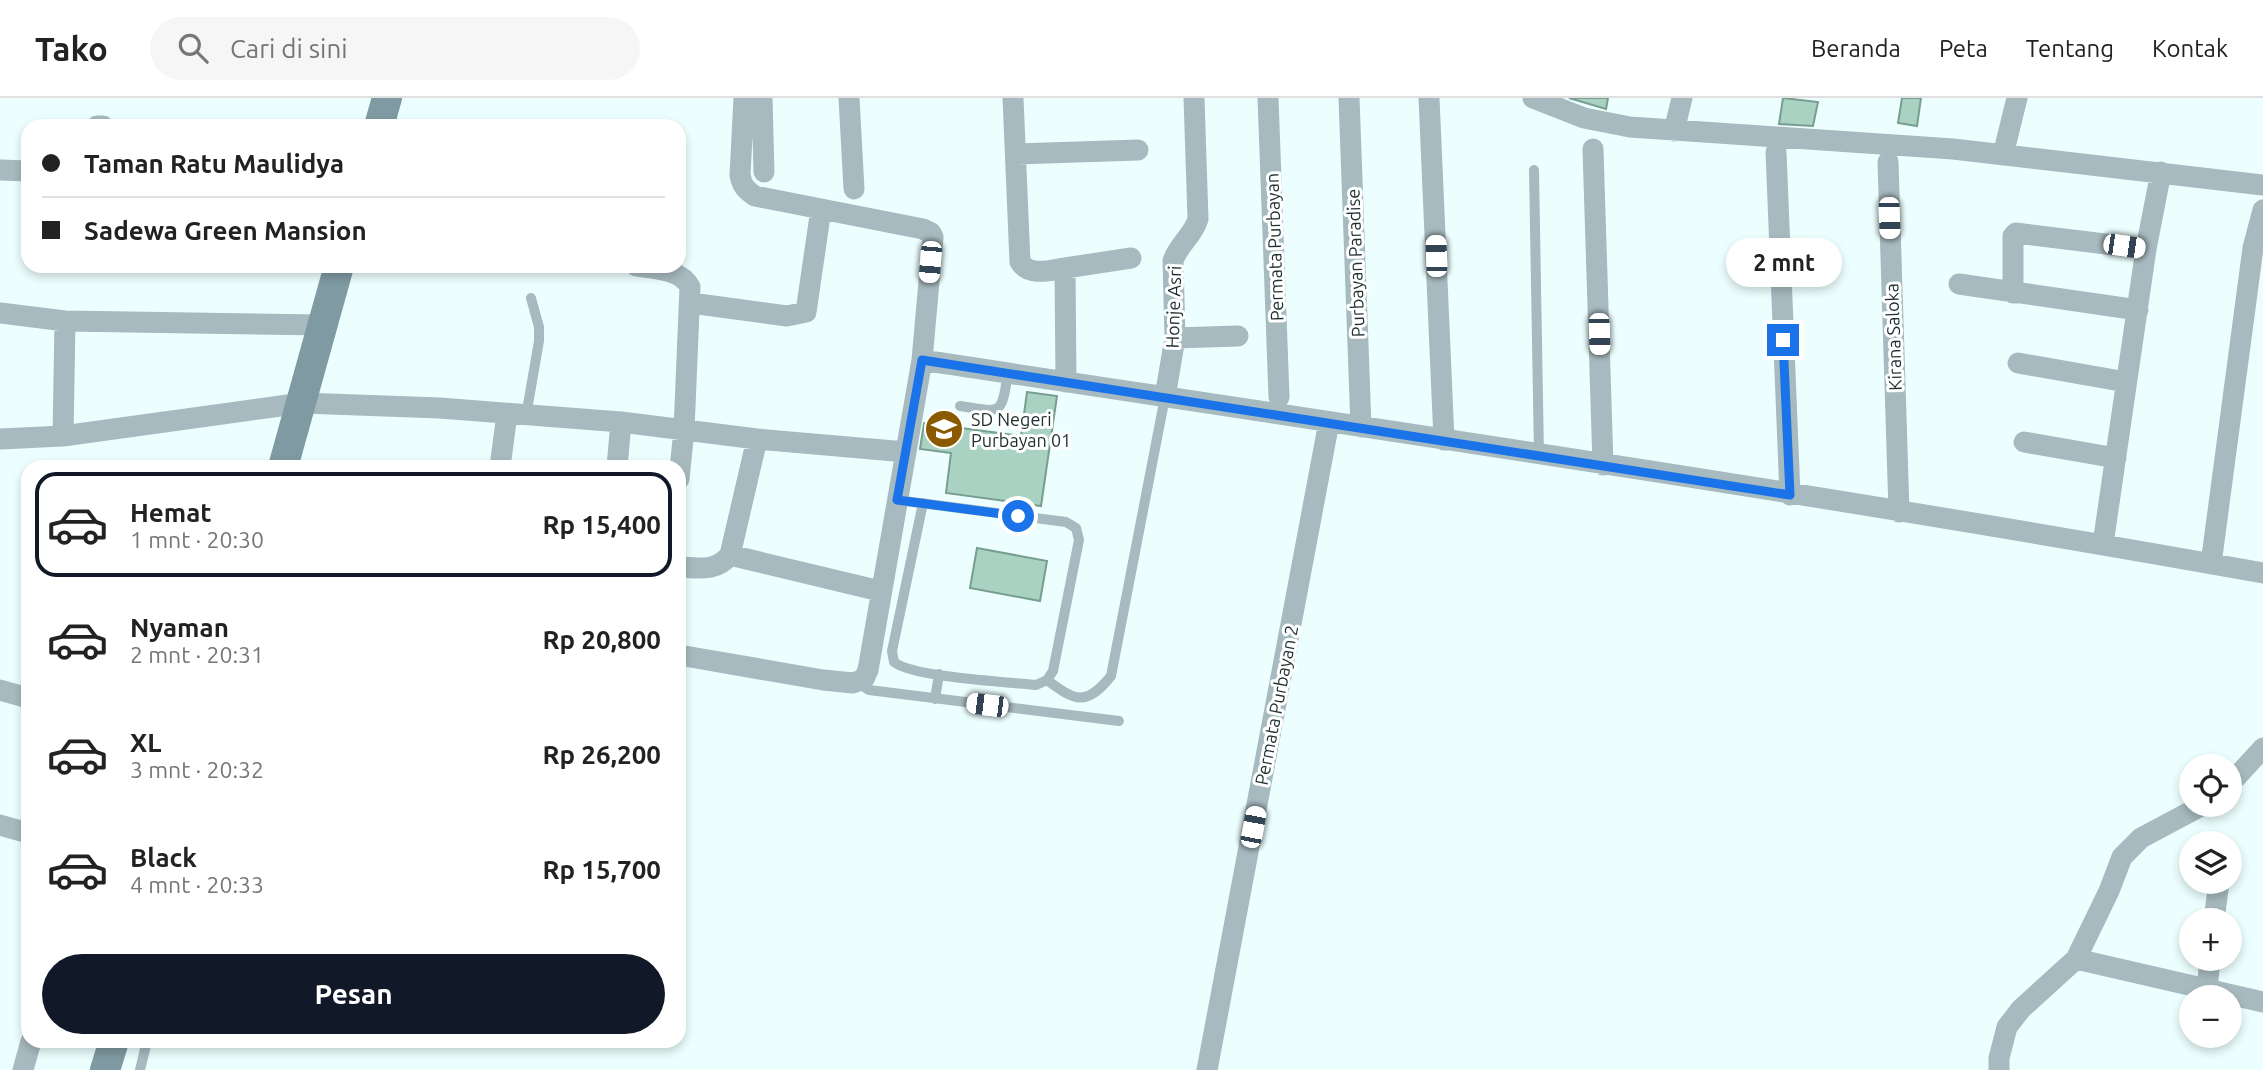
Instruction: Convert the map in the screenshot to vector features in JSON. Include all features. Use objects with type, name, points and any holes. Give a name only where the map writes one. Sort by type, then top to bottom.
[{"type":"street","points":[[381,119],[387,98]]},
{"type":"street","points":[[686,656],[823,680],[858,683],[864,679],[868,670],[922,360],[933,237],[931,233],[923,229],[755,196],[746,190],[740,175],[744,98]]},
{"type":"street","points":[[762,98],[764,172]]},
{"type":"street","points":[[849,98],[854,189]]},
{"type":"street","points":[[1013,98],[1020,262],[1025,268],[1034,271],[1130,258]]},
{"type":"street","name":"Honje Asri","points":[[1165,397],[1175,338],[1173,261],[1198,219],[1194,98]]},
{"type":"street","name":"Permata Purbayan","points":[[1268,98],[1279,397]]},
{"type":"street","name":"Purbayan Paradise","points":[[1349,98],[1361,427]]},
{"type":"street","points":[[1429,98],[1444,440]]},
{"type":"street","points":[[1533,98],[1601,123],[1674,131],[1953,149],[2263,185]]},
{"type":"street","points":[[1674,131],[1682,98]]},
{"type":"street","points":[[2003,155],[2017,98]]},
{"type":"street","points":[[1593,149],[1603,465]]},
{"type":"street","points":[[1016,154],[1138,150]]},
{"type":"street","points":[[1776,152],[1790,495]]},
{"type":"street","name":"Kirana Saloka","points":[[1888,162],[1899,512]]},
{"type":"street","points":[[0,170],[21,171]]},
{"type":"street","points":[[2103,544],[2146,249],[2161,172]]},
{"type":"street","points":[[691,303],[787,316],[806,312],[821,209]]},
{"type":"street","points":[[2211,564],[2253,248],[2263,210]]},
{"type":"street","points":[[2013,293],[2013,236],[2016,233],[2146,249]]},
{"type":"street","points":[[1065,268],[1066,382]]},
{"type":"street","points":[[285,460],[337,273]]},
{"type":"street","points":[[671,273],[685,279],[690,287],[691,303],[681,460]]},
{"type":"street","points":[[1959,284],[2138,310]]},
{"type":"street","points":[[0,313],[65,321],[321,326]]},
{"type":"street","points":[[63,436],[65,321]]},
{"type":"street","points":[[1175,338],[1238,336]]},
{"type":"street","points":[[922,360],[2103,544],[2263,573]]},
{"type":"street","points":[[2018,363],[2126,382]]},
{"type":"street","points":[[0,439],[63,436],[302,403],[440,408],[621,422],[757,439],[906,452]]},
{"type":"street","points":[[502,460],[517,415]]},
{"type":"street","points":[[618,460],[621,422]]},
{"type":"street","name":"Permata Purbayan 2","points":[[1207,1070],[1329,422]]},
{"type":"street","points":[[686,567],[714,568],[730,555],[757,439]]},
{"type":"street","points":[[2024,442],[2116,458]]},
{"type":"street","points":[[730,555],[880,591]]},
{"type":"street","points":[[0,690],[21,696]]},
{"type":"street","points":[[2242,772],[2263,748]]},
{"type":"street","points":[[1999,1070],[1999,1058],[2007,1027],[2021,1009],[2076,960],[2122,857],[2141,838],[2180,817]]},
{"type":"street","points":[[0,825],[21,830]]},
{"type":"street","points":[[2076,960],[2185,985]]},
{"type":"street","points":[[2242,998],[2263,1002]]},
{"type":"street","points":[[23,1070],[29,1048]]},
{"type":"street","points":[[105,1070],[112,1048]]},
{"type":"lane","points":[[1534,170],[1539,455]]},
{"type":"lane","points":[[517,415],[539,341],[539,327],[531,298]]},
{"type":"lane","points":[[960,406],[994,411],[999,409],[1003,404],[1008,373]]},
{"type":"lane","points":[[1047,680],[1070,697],[1077,697],[1097,691],[1111,676],[1165,397]]},
{"type":"lane","points":[[897,500],[923,503],[1066,522],[1076,528],[1079,540],[1053,671],[1047,680],[1035,685],[939,674],[900,667],[892,657],[923,503]]},
{"type":"lane","points":[[934,699],[939,674]]},
{"type":"lane","points":[[858,683],[869,690],[1119,721]]},
{"type":"lane","points":[[140,1070],[145,1048]]},
{"type":"building","points":[[1569,98],[1608,98],[1606,109]]},
{"type":"building","points":[[1783,98],[1818,102],[1813,126],[1779,124]]},
{"type":"building","points":[[1902,98],[1921,98],[1917,126],[1898,123]]},
{"type":"building","points":[[1027,392],[1057,396],[1041,506],[946,493],[951,453],[920,449],[924,423],[1021,436]]},
{"type":"building","points":[[977,548],[1047,561],[1040,601],[970,588]]},
{"type":"place","name":"SD Negeri Purbayan 01","points":[[944,429]]},
{"type":"route","points":[[1018,516],[897,500],[922,360],[1790,495],[1783,340]]}]
